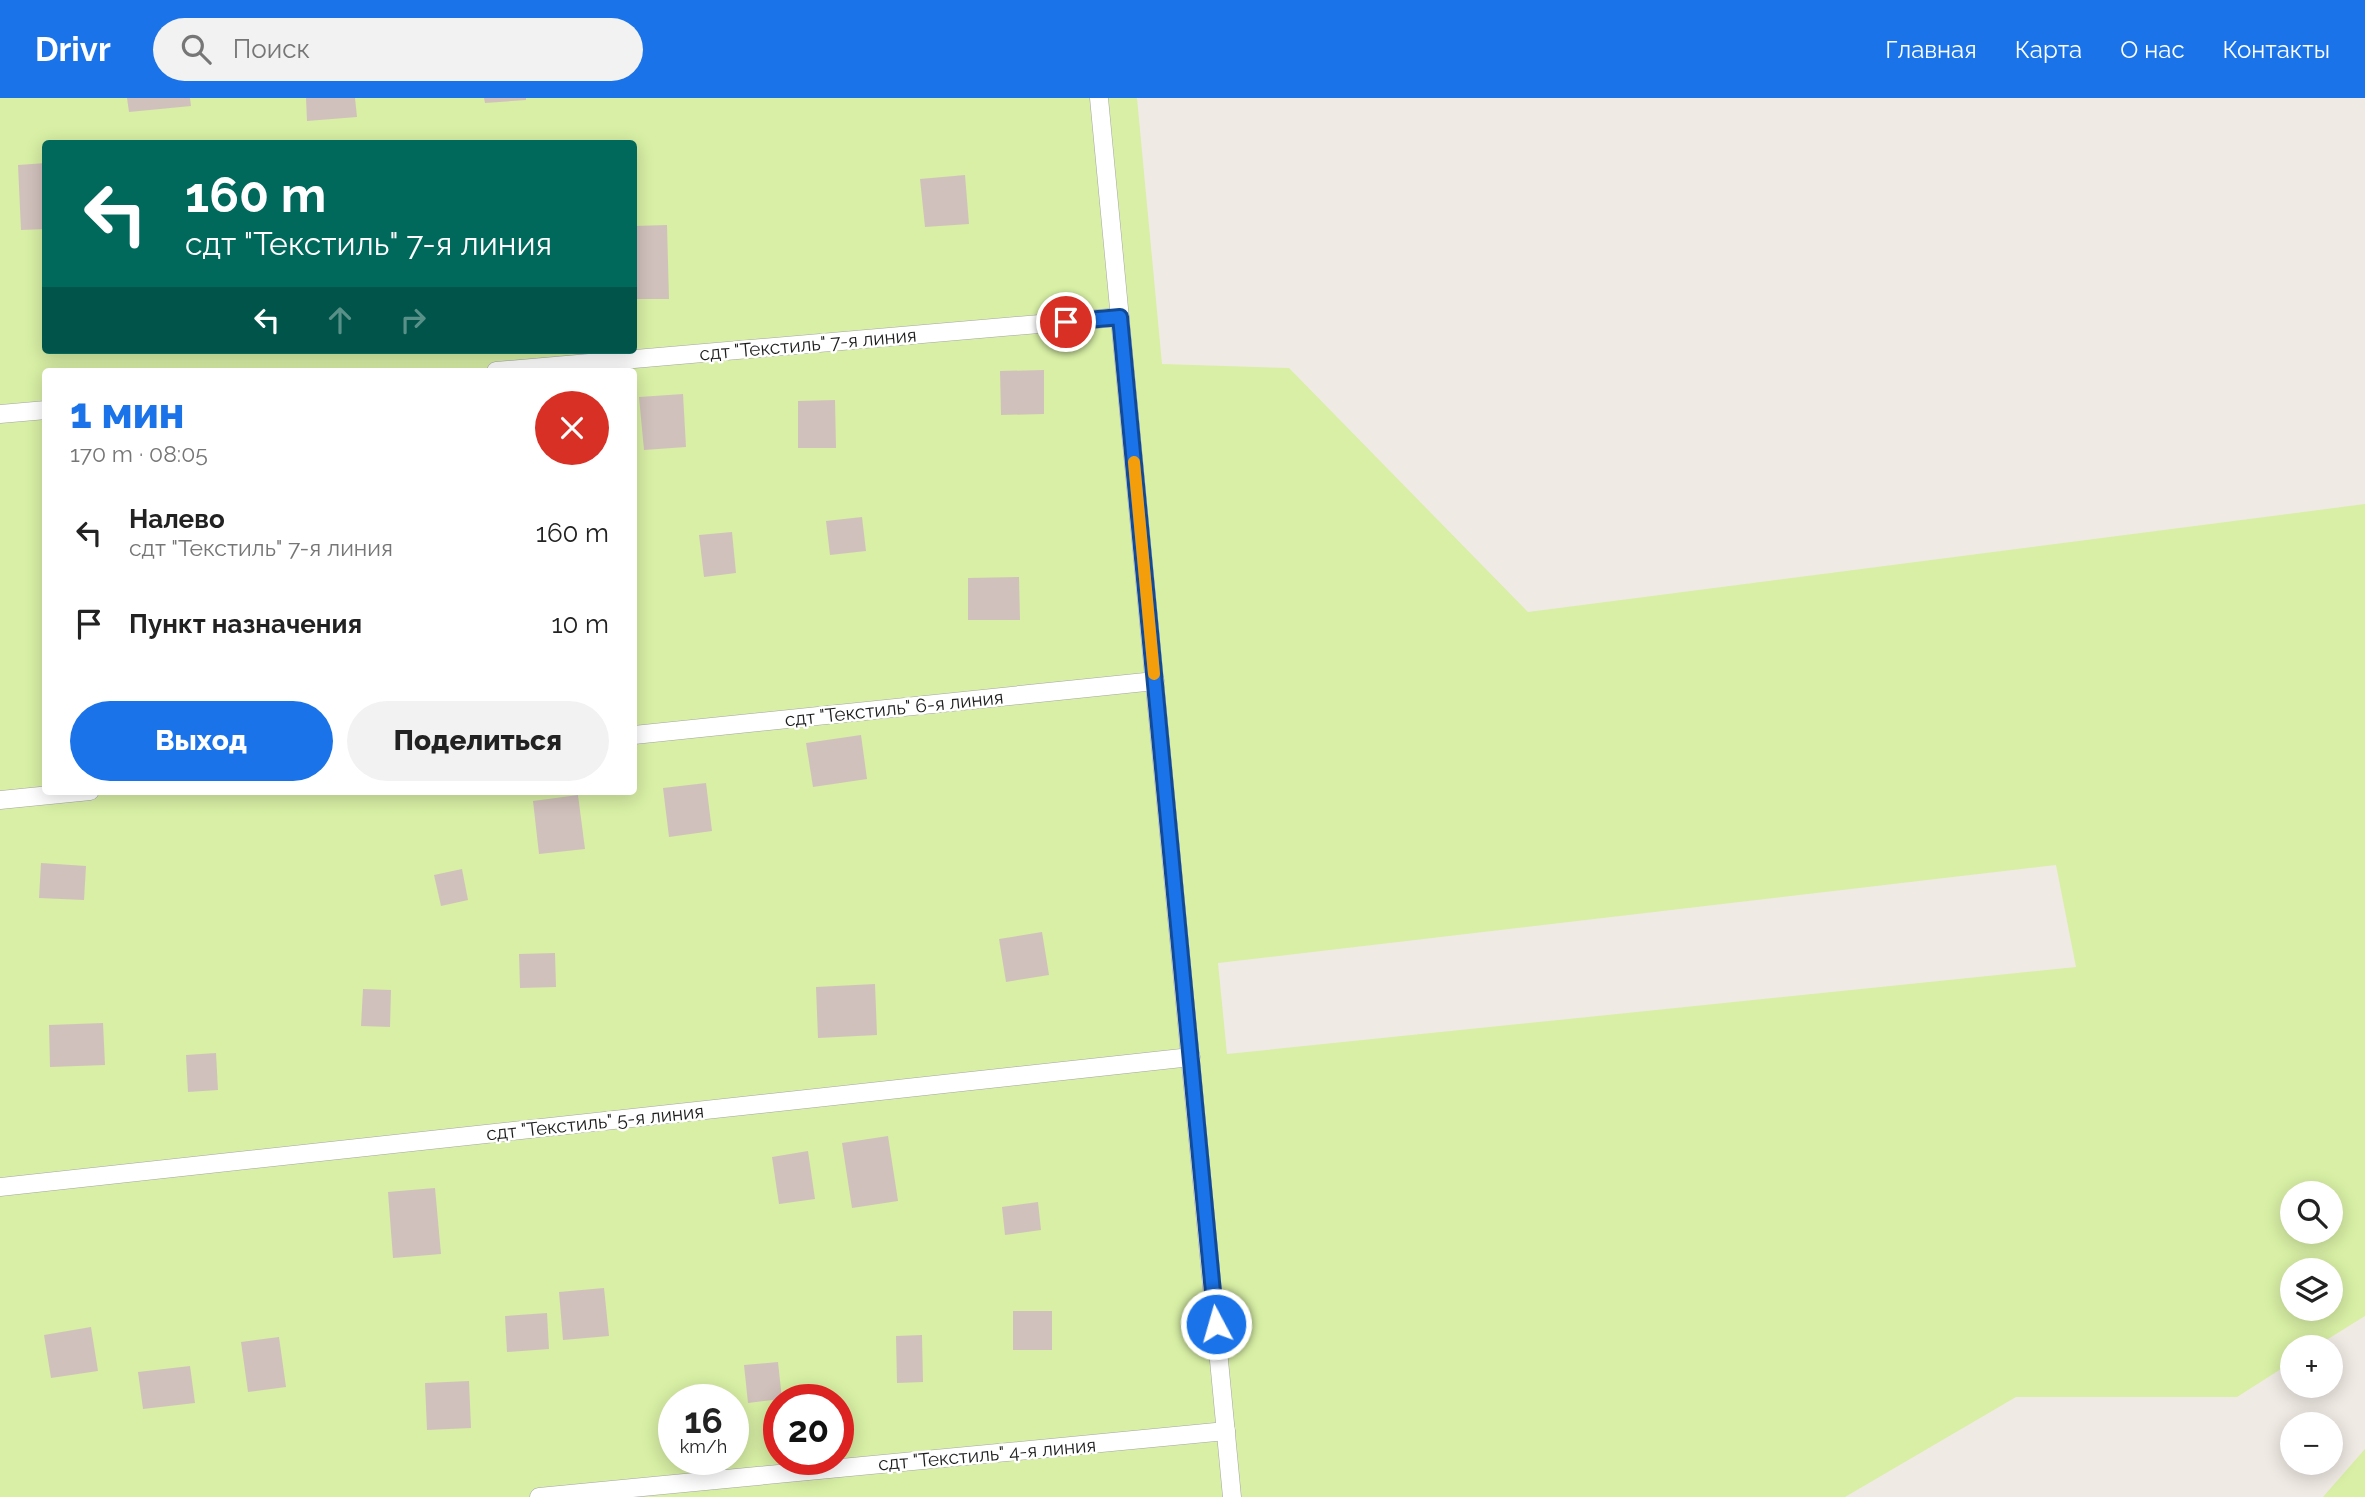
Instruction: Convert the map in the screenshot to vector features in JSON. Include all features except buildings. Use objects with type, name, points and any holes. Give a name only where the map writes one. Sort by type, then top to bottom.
[{"type":"lane","points":[[1099,98],[1232,1497]]},
{"type":"lane","name":"сдт \"Текстиль\" 7-я линия","points":[[531,368],[1120,317]]},
{"type":"lane","points":[[0,414],[42,410]]},
{"type":"lane","name":"сдт \"Текстиль\" 6-я линия","points":[[637,735],[1155,681]]},
{"type":"lane","points":[[0,800],[50,795]]},
{"type":"lane","name":"сдт \"Текстиль\" 5-я линия","points":[[0,1187],[1191,1057]]},
{"type":"lane","name":"сдт \"Текстиль\" 4-я линия","points":[[539,1497],[1226,1431]]},
{"type":"green space","points":[[0,98],[1137,98],[1162,364],[1289,368],[1528,612],[2365,504],[2365,1316],[2334,1335],[2280,1335],[2280,1370],[2237,1397],[2016,1397],[1845,1497],[0,1497]],"holes":[[[2056,865],[2076,967],[1227,1054],[1218,963]]]},
{"type":"green space","points":[[2365,1449],[2365,1497],[2323,1497]]},
{"type":"slow traffic","points":[[1134,462],[1154,674]]},
{"type":"route","points":[[1066,322],[1120,317],[1216,1324]]}]
